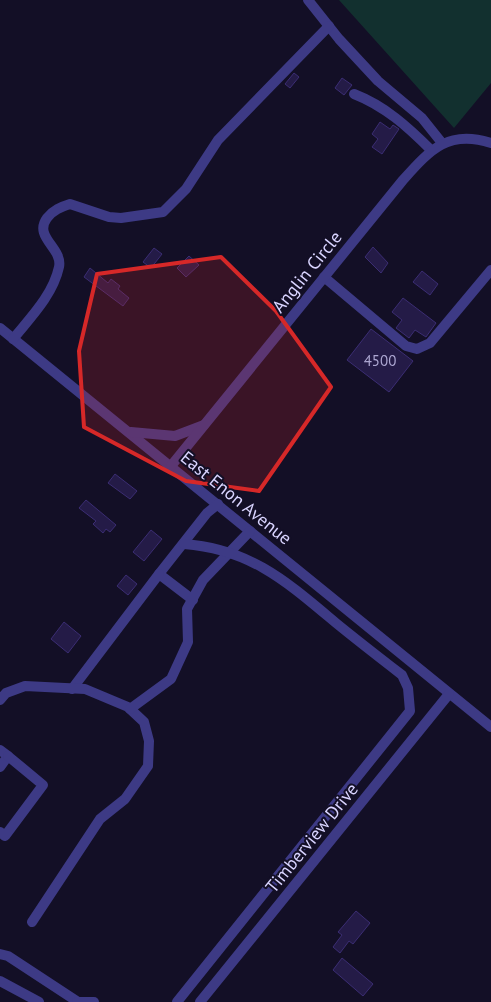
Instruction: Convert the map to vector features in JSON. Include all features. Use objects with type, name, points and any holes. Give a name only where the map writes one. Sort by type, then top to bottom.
[{"type":"street","points":[[308,0],[328,26],[378,81],[422,118],[442,143]]},
{"type":"street","points":[[13,339],[36,312],[60,266],[58,256],[45,237],[43,230],[45,220],[52,212],[70,204],[109,217],[121,218],[163,212],[186,189],[218,140],[328,26]]},
{"type":"street","points":[[354,94],[370,100],[400,121],[431,150]]},
{"type":"street","name":"Anglin Circle","points":[[171,466],[403,180],[431,150],[442,143],[474,138],[491,142]]},
{"type":"street","points":[[324,277],[406,346],[417,349],[430,343],[491,270]]},
{"type":"street","name":"East Enon Avenue","points":[[0,328],[491,727]]},
{"type":"street","points":[[121,427],[134,434],[175,436],[204,425]]},
{"type":"street","points":[[72,689],[207,513],[218,504]]},
{"type":"street","points":[[130,709],[172,679],[188,642],[187,609],[203,580],[250,531]]},
{"type":"street","points":[[177,1002],[410,711],[408,688],[402,675],[284,579],[252,560],[230,551],[184,544]]},
{"type":"street","points":[[159,574],[193,600]]},
{"type":"street","points":[[0,700],[6,693],[25,686],[85,689],[130,709],[144,722],[149,741],[148,766],[124,799],[100,819],[32,922]]},
{"type":"street","name":"Timberview Drive","points":[[200,1002],[449,694]]},
{"type":"street","points":[[0,768],[4,753],[43,785],[5,836],[0,832]]},
{"type":"street","points":[[0,954],[8,956],[77,1002],[94,1002]]},
{"type":"street","points":[[0,981],[39,1002]]},
{"type":"highlighted area","points":[[221,257],[276,311],[331,387],[259,491],[186,481],[84,427],[79,351],[97,274]]},
{"type":"green space","points":[[339,0],[491,0],[491,83],[454,128]]},
{"type":"building","points":[[294,73],[299,77],[290,88],[285,84]]},
{"type":"building","points":[[342,78],[352,85],[344,95],[335,88]]},
{"type":"building","points":[[380,122],[390,129],[393,125],[399,129],[382,154],[372,147],[378,139],[372,134]]},
{"type":"building","points":[[373,247],[388,263],[381,273],[365,257]]},
{"type":"building","points":[[154,248],[162,254],[151,268],[143,262]]},
{"type":"building","points":[[189,256],[199,265],[186,277],[177,268]]},
{"type":"building","points":[[90,268],[108,283],[111,279],[120,286],[118,289],[129,298],[123,306],[84,277]]},
{"type":"building","points":[[422,271],[438,284],[430,295],[413,282]]},
{"type":"building","points":[[403,298],[436,323],[426,337],[415,330],[409,338],[396,328],[402,320],[392,312]]},
{"type":"building","points":[[371,329],[413,361],[389,392],[347,360]]},
{"type":"building","points":[[115,474],[137,491],[130,499],[108,483]]},
{"type":"building","points":[[86,500],[116,525],[110,532],[106,529],[103,533],[93,524],[96,521],[79,508]]},
{"type":"building","points":[[151,530],[162,539],[144,561],[133,552]]},
{"type":"building","points":[[126,575],[137,584],[128,595],[117,586]]},
{"type":"building","points":[[64,622],[81,636],[68,653],[51,639]]},
{"type":"building","points":[[356,911],[370,923],[353,944],[349,941],[340,953],[333,947],[342,935],[338,932]]},
{"type":"building","points":[[342,958],[373,984],[363,996],[333,970]]}]
